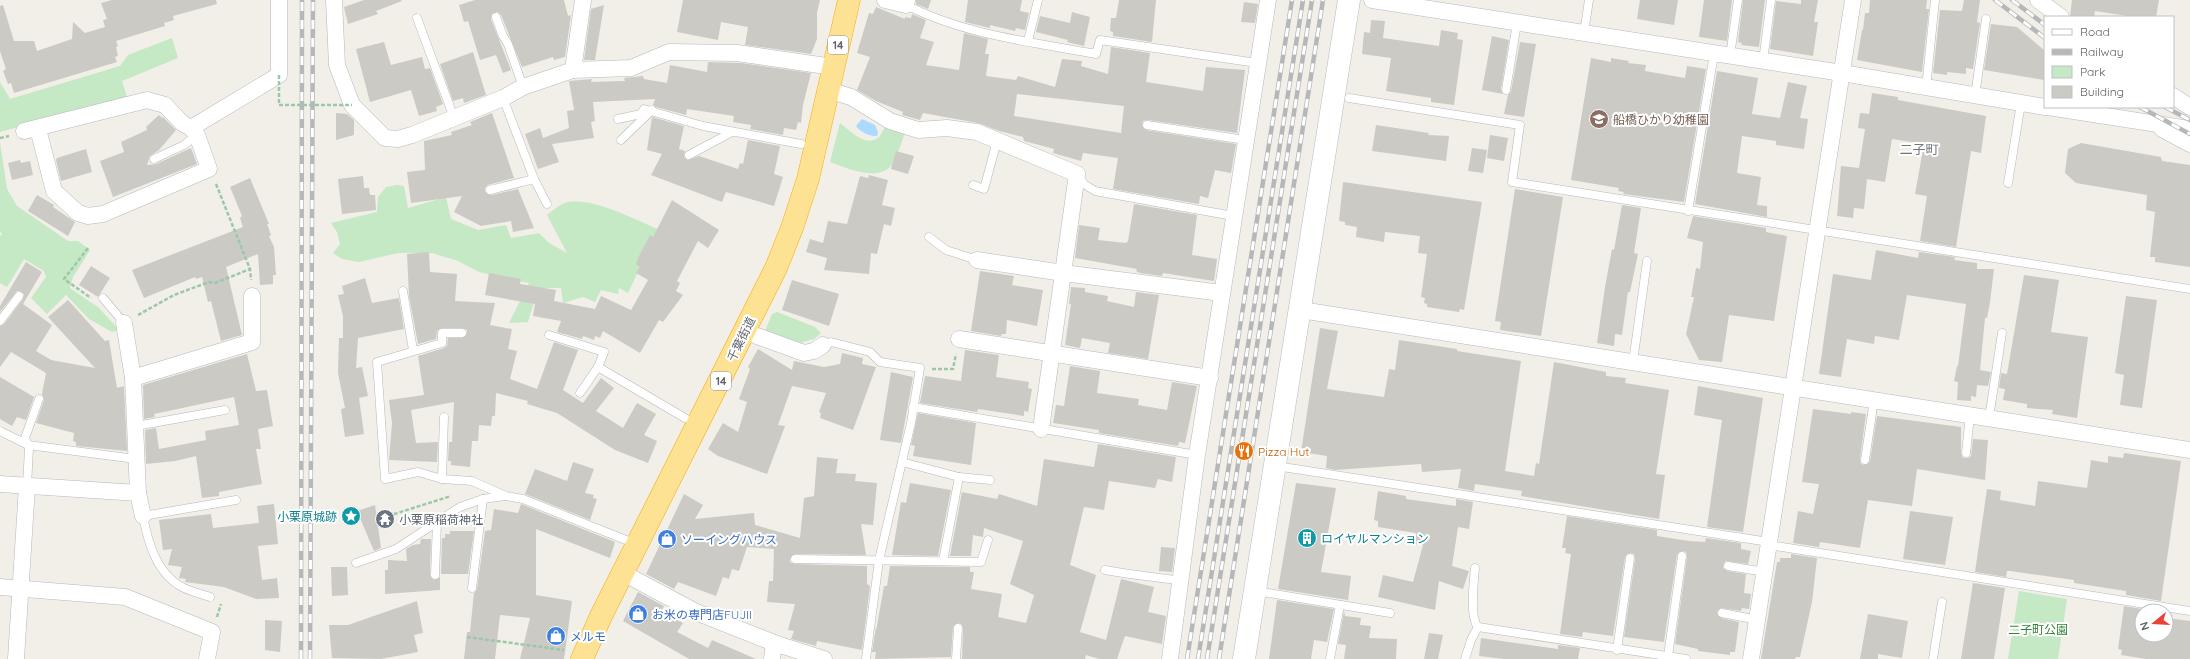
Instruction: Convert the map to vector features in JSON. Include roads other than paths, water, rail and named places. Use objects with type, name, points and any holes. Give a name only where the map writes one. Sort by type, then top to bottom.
[{"type":"highway","name":"千葉街道","points":[[575,655],[601,616],[638,545],[776,268],[792,228],[808,179],[849,0]]},
{"type":"street","points":[[194,132],[279,75],[279,0]]},
{"type":"street","points":[[334,0],[337,66],[352,105],[385,138],[398,139],[412,135],[503,98],[523,87],[573,70],[631,68],[669,52],[737,53],[833,67]]},
{"type":"street","points":[[573,70],[583,0]]},
{"type":"street","points":[[885,0],[906,3]]},
{"type":"street","points":[[1170,659],[1182,581],[1197,455],[1210,378],[1233,216],[1268,0]]},
{"type":"street","points":[[1244,659],[1301,310],[1349,0]]},
{"type":"street","points":[[1372,0],[1441,5],[1517,23],[1842,73],[2044,107]]},
{"type":"street","points":[[1751,659],[1853,0]]},
{"type":"street","points":[[2038,0],[2060,16]]},
{"type":"street","points":[[828,90],[851,97],[890,121],[918,130],[947,128],[976,132],[1077,174],[1041,429]]},
{"type":"street","points":[[2174,97],[2190,107]]},
{"type":"street","points":[[147,100],[166,105],[182,124],[194,132],[210,169],[102,214],[88,216],[78,213],[54,191],[31,130],[147,100]]},
{"type":"street","points":[[2053,108],[2190,129]]},
{"type":"street","points":[[2151,123],[2190,144]]},
{"type":"street","points":[[978,260],[1063,273],[1222,293]]},
{"type":"street","points":[[133,378],[252,342],[252,296]]},
{"type":"street","points":[[1301,310],[2190,450]]},
{"type":"street","points":[[124,323],[133,378],[138,493],[143,516]]},
{"type":"street","points":[[757,336],[804,353],[814,351],[823,345]]},
{"type":"street","points":[[959,339],[1210,378]]},
{"type":"street","points":[[0,484],[138,493]]},
{"type":"street","points":[[16,659],[27,486]]},
{"type":"street","points":[[623,573],[696,612],[774,643],[824,659]]},
{"type":"street","points":[[0,587],[124,597],[212,632],[207,659]]},
{"type":"street","points":[[772,659],[774,643]]},
{"type":"lane","points":[[1028,41],[1038,0]]},
{"type":"lane","points":[[1584,33],[1589,0]]},
{"type":"lane","points":[[1730,56],[1738,0]]},
{"type":"lane","points":[[1763,61],[1771,0]]},
{"type":"lane","points":[[1926,88],[1935,0]]},
{"type":"lane","points":[[906,3],[932,18],[955,26],[1096,54],[1100,40],[1257,63]]},
{"type":"lane","points":[[496,17],[503,36],[508,44],[523,87]]},
{"type":"lane","points":[[417,18],[454,118]]},
{"type":"lane","points":[[1975,96],[1986,19]]},
{"type":"lane","points":[[1506,90],[1517,23]]},
{"type":"lane","points":[[1688,211],[1714,54]]},
{"type":"lane","points":[[503,98],[534,179],[547,204]]},
{"type":"lane","points":[[1349,98],[1520,125],[1512,182],[1818,232],[2190,289]]},
{"type":"lane","points":[[2008,183],[2021,103]]},
{"type":"lane","points":[[618,119],[641,114],[644,109],[652,110],[703,126],[801,144]]},
{"type":"lane","points":[[621,140],[652,110]]},
{"type":"lane","points":[[1147,125],[1245,140]]},
{"type":"lane","points":[[154,159],[184,145],[194,132]]},
{"type":"lane","points":[[689,155],[732,132]]},
{"type":"lane","points":[[973,185],[984,188],[996,141]]},
{"type":"lane","points":[[1077,174],[1084,184],[1095,191],[1233,216]]},
{"type":"lane","points":[[490,190],[534,179]]},
{"type":"lane","points":[[929,237],[946,250],[978,260]]},
{"type":"lane","points":[[1633,362],[1647,260]]},
{"type":"lane","points":[[403,291],[413,350]]},
{"type":"lane","points":[[0,321],[19,296]]},
{"type":"lane","points":[[103,298],[124,323]]},
{"type":"lane","points":[[462,333],[442,333],[442,343],[413,350],[377,362],[385,479],[418,472],[442,479],[472,481],[506,496],[523,499],[638,545]]},
{"type":"lane","points":[[1989,418],[2002,333]]},
{"type":"lane","points":[[550,335],[604,352],[598,367],[580,393]]},
{"type":"lane","points":[[823,345],[831,342],[870,352],[880,362],[920,368],[902,462],[879,560],[866,659]]},
{"type":"lane","points":[[598,367],[685,418]]},
{"type":"lane","points":[[27,486],[28,445],[25,438],[39,399]]},
{"type":"lane","points":[[1865,460],[1874,400]]},
{"type":"lane","points":[[913,407],[1197,455]]},
{"type":"lane","points":[[136,426],[225,410]]},
{"type":"lane","points":[[1966,453],[1970,415]]},
{"type":"lane","points":[[442,479],[444,417]]},
{"type":"lane","points":[[0,431],[28,445],[136,459]]},
{"type":"lane","points":[[902,462],[960,477],[990,480]]},
{"type":"lane","points":[[1276,466],[2190,611]]},
{"type":"lane","points":[[943,561],[960,477]]},
{"type":"lane","points":[[356,563],[396,549],[460,507],[483,499],[506,496]]},
{"type":"lane","points":[[472,588],[483,499]]},
{"type":"lane","points":[[210,597],[184,588],[174,582],[161,568],[148,540],[143,516],[236,500]]},
{"type":"lane","points":[[435,575],[437,522]]},
{"type":"lane","points":[[795,559],[981,562],[988,540]]},
{"type":"lane","points":[[1668,656],[1682,556]]},
{"type":"lane","points":[[1617,650],[1630,558]]},
{"type":"lane","points":[[1728,566],[1765,572]]},
{"type":"lane","points":[[1475,568],[1473,611],[1475,624],[1478,627],[1617,650],[1686,659]]},
{"type":"lane","points":[[1105,570],[1143,577],[1152,576],[1182,581]]},
{"type":"lane","points":[[1256,591],[1390,613]]},
{"type":"lane","points":[[1933,659],[1942,602]]},
{"type":"lane","points":[[1330,659],[1340,605]]},
{"type":"lane","points":[[1722,613],[1758,620]]},
{"type":"lane","points":[[1465,659],[1478,627]]},
{"type":"lane","points":[[956,659],[958,628]]},
{"type":"water","points":[[862,119],[875,125],[878,132],[877,136],[868,135],[857,128],[856,126]]},
{"type":"railway","points":[[301,659],[302,0]]},
{"type":"railway","points":[[310,659],[313,0]]},
{"type":"railway","points":[[1187,659],[1292,0]]},
{"type":"railway","points":[[1198,659],[1303,0]]},
{"type":"railway","points":[[1207,659],[1312,0]]},
{"type":"railway","points":[[1219,659],[1323,0]]},
{"type":"railway","points":[[1995,0],[2044,37]]},
{"type":"railway","points":[[2012,0],[2044,24]]},
{"type":"railway","points":[[2142,108],[2190,134]]},
{"type":"railway","points":[[2167,108],[2190,120]]},
{"type":"place","name":"船橋ひかり幼稚園","points":[[1599,119]]},
{"type":"place","name":"Pizza Hut","points":[[1244,451]]},
{"type":"place","name":"小栗原城跡","points":[[351,516]]},
{"type":"place","name":"小栗原稲荷神社","points":[[385,519]]},
{"type":"place","name":"ロイヤルマンション","points":[[1307,538]]},
{"type":"place","name":"ソーイングハウス","points":[[667,539]]},
{"type":"place","name":"お米の専門店FUJII","points":[[638,614]]},
{"type":"place","name":"メルモ","points":[[556,636]]},
{"type":"district","name":"二子町","points":[[1919,149]]},
{"type":"park label","name":"二子町公園","points":[[2038,629]]}]
